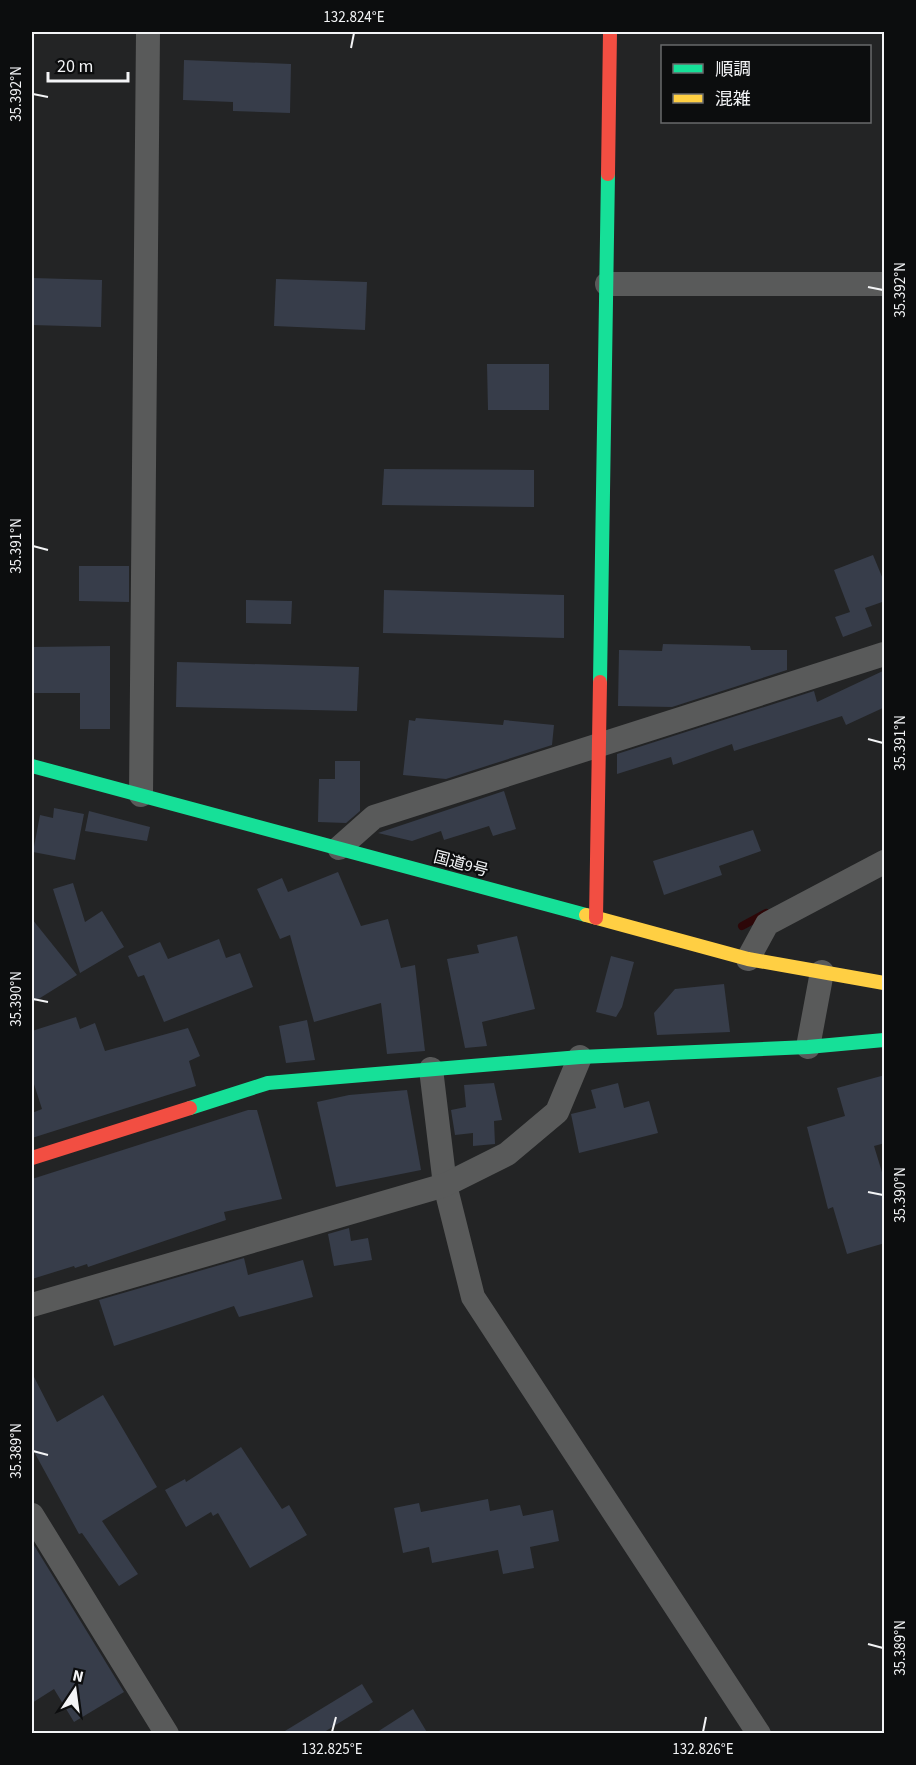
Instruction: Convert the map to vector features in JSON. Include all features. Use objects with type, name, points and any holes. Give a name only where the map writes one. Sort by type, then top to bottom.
[{"type":"main road","points":[[596,918],[610,32]]},
{"type":"main road","name":"国道9号","points":[[32,766],[748,958],[885,983]]},
{"type":"main road","points":[[32,1158],[268,1083],[580,1058],[808,1047],[885,1040]]},
{"type":"street","points":[[141,795],[148,32]]},
{"type":"street","points":[[607,284],[885,284]]},
{"type":"street","points":[[339,848],[374,817],[885,654]]},
{"type":"street","points":[[748,958],[767,924],[885,862]]},
{"type":"street","points":[[808,1047],[822,972]]},
{"type":"street","points":[[32,1305],[445,1185],[507,1155],[557,1112],[580,1058]]},
{"type":"street","points":[[430,1069],[445,1185],[474,1297],[759,1734]]},
{"type":"street","points":[[32,1515],[167,1734]]},
{"type":"building","points":[[184,60],[291,64],[290,113],[233,111],[233,102],[183,100]]},
{"type":"building","points":[[33,278],[102,280],[101,327],[32,325]]},
{"type":"building","points":[[276,279],[367,282],[365,330],[274,326]]},
{"type":"building","points":[[487,364],[549,364],[549,410],[488,410]]},
{"type":"building","points":[[384,469],[534,470],[534,507],[382,505]]},
{"type":"building","points":[[873,555],[885,584],[885,601],[865,608],[872,626],[843,637],[835,617],[850,612],[834,570]]},
{"type":"building","points":[[79,566],[129,566],[129,602],[79,601]]},
{"type":"building","points":[[384,590],[564,595],[564,638],[383,633]]},
{"type":"building","points":[[246,600],[292,601],[291,624],[246,623]]},
{"type":"building","points":[[663,644],[750,646],[751,650],[787,650],[787,670],[672,707],[618,706],[619,650],[662,651]]},
{"type":"building","points":[[110,646],[110,729],[80,729],[80,693],[32,693],[32,647]]},
{"type":"building","points":[[177,662],[359,667],[357,711],[176,707]]},
{"type":"building","points":[[885,670],[885,707],[846,725],[842,716],[734,751],[732,744],[673,765],[671,757],[617,774],[617,754],[814,691],[817,702]]},
{"type":"building","points":[[416,718],[503,725],[504,720],[554,725],[552,745],[446,779],[403,775],[409,720],[415,721]]},
{"type":"building","points":[[335,761],[360,761],[360,811],[346,823],[318,822],[319,779],[335,779]]},
{"type":"building","points":[[504,791],[516,829],[493,836],[489,826],[444,840],[441,831],[412,841],[378,833]]},
{"type":"building","points":[[54,808],[84,814],[75,860],[33,852],[40,815],[53,818]]},
{"type":"building","points":[[89,811],[150,827],[147,841],[85,831]]},
{"type":"building","points":[[753,830],[761,851],[719,866],[722,875],[664,895],[653,861]]},
{"type":"building","points":[[338,872],[361,926],[388,919],[401,968],[415,965],[425,1051],[387,1054],[381,1003],[314,1022],[290,935],[280,939],[257,889],[282,878],[288,892]]},
{"type":"building","points":[[73,883],[85,922],[102,911],[124,947],[80,973],[53,889]]},
{"type":"building","points":[[32,919],[77,975],[32,1003]]},
{"type":"building","points":[[517,936],[535,1009],[482,1022],[487,1046],[465,1048],[447,959],[479,953],[477,945]]},
{"type":"building","points":[[219,939],[226,958],[240,953],[253,987],[164,1022],[144,975],[138,977],[128,956],[160,942],[168,959]]},
{"type":"building","points":[[611,956],[634,962],[622,1007],[616,1017],[596,1012]]},
{"type":"building","points":[[724,984],[730,1032],[657,1035],[654,1013],[675,989]]},
{"type":"building","points":[[76,1017],[80,1029],[95,1023],[105,1051],[188,1028],[200,1056],[189,1061],[196,1086],[32,1138],[32,1113],[42,1109],[32,1078],[32,1031]]},
{"type":"building","points":[[307,1020],[315,1060],[286,1063],[279,1026]]},
{"type":"building","points":[[885,1075],[885,1143],[874,1146],[885,1182],[885,1243],[847,1254],[833,1207],[828,1209],[807,1127],[845,1116],[837,1088]]},
{"type":"building","points":[[494,1083],[502,1120],[494,1121],[495,1144],[473,1146],[473,1133],[455,1135],[451,1110],[466,1107],[464,1085]]},
{"type":"building","points":[[618,1083],[624,1108],[649,1101],[658,1133],[579,1153],[571,1114],[596,1108],[591,1090]]},
{"type":"building","points":[[407,1090],[421,1170],[336,1187],[317,1102],[349,1095]]},
{"type":"building","points":[[248,1110],[257,1110],[282,1199],[224,1212],[226,1220],[88,1267],[87,1264],[75,1268],[74,1266],[32,1279],[32,1179]]},
{"type":"building","points":[[349,1228],[351,1241],[368,1238],[372,1260],[334,1266],[328,1234]]},
{"type":"building","points":[[244,1258],[248,1275],[303,1260],[313,1297],[239,1317],[234,1306],[114,1346],[99,1300]]},
{"type":"building","points":[[32,1373],[57,1422],[103,1395],[157,1487],[102,1521],[138,1574],[119,1586],[82,1533],[79,1534],[32,1448]]},
{"type":"building","points":[[241,1447],[282,1509],[289,1505],[307,1535],[250,1568],[218,1513],[213,1516],[211,1512],[186,1527],[165,1490],[185,1479],[186,1482]]},
{"type":"building","points":[[488,1499],[490,1511],[520,1505],[523,1516],[553,1510],[559,1541],[530,1547],[534,1568],[503,1574],[498,1550],[432,1563],[429,1547],[403,1553],[394,1508],[419,1503],[421,1512]]},
{"type":"building","points":[[32,1542],[124,1692],[74,1722],[54,1689],[32,1703]]},
{"type":"building","points":[[362,1684],[373,1702],[321,1734],[280,1734]]},
{"type":"building","points":[[413,1709],[428,1734],[374,1734]]},
{"type":"waterway","points":[[742,926],[766,913]]},
{"type":"traffic: fast","points":[[600,682],[608,174]]},
{"type":"traffic: fast","points":[[32,766],[586,915]]},
{"type":"traffic: fast","points":[[190,1108],[268,1083],[580,1057],[808,1047],[884,1040]]},
{"type":"traffic: slow","points":[[586,915],[748,959],[884,983]]},
{"type":"traffic: jam","points":[[608,174],[610,32]]},
{"type":"traffic: jam","points":[[596,918],[600,682]]},
{"type":"traffic: jam","points":[[32,1158],[190,1108]]}]
